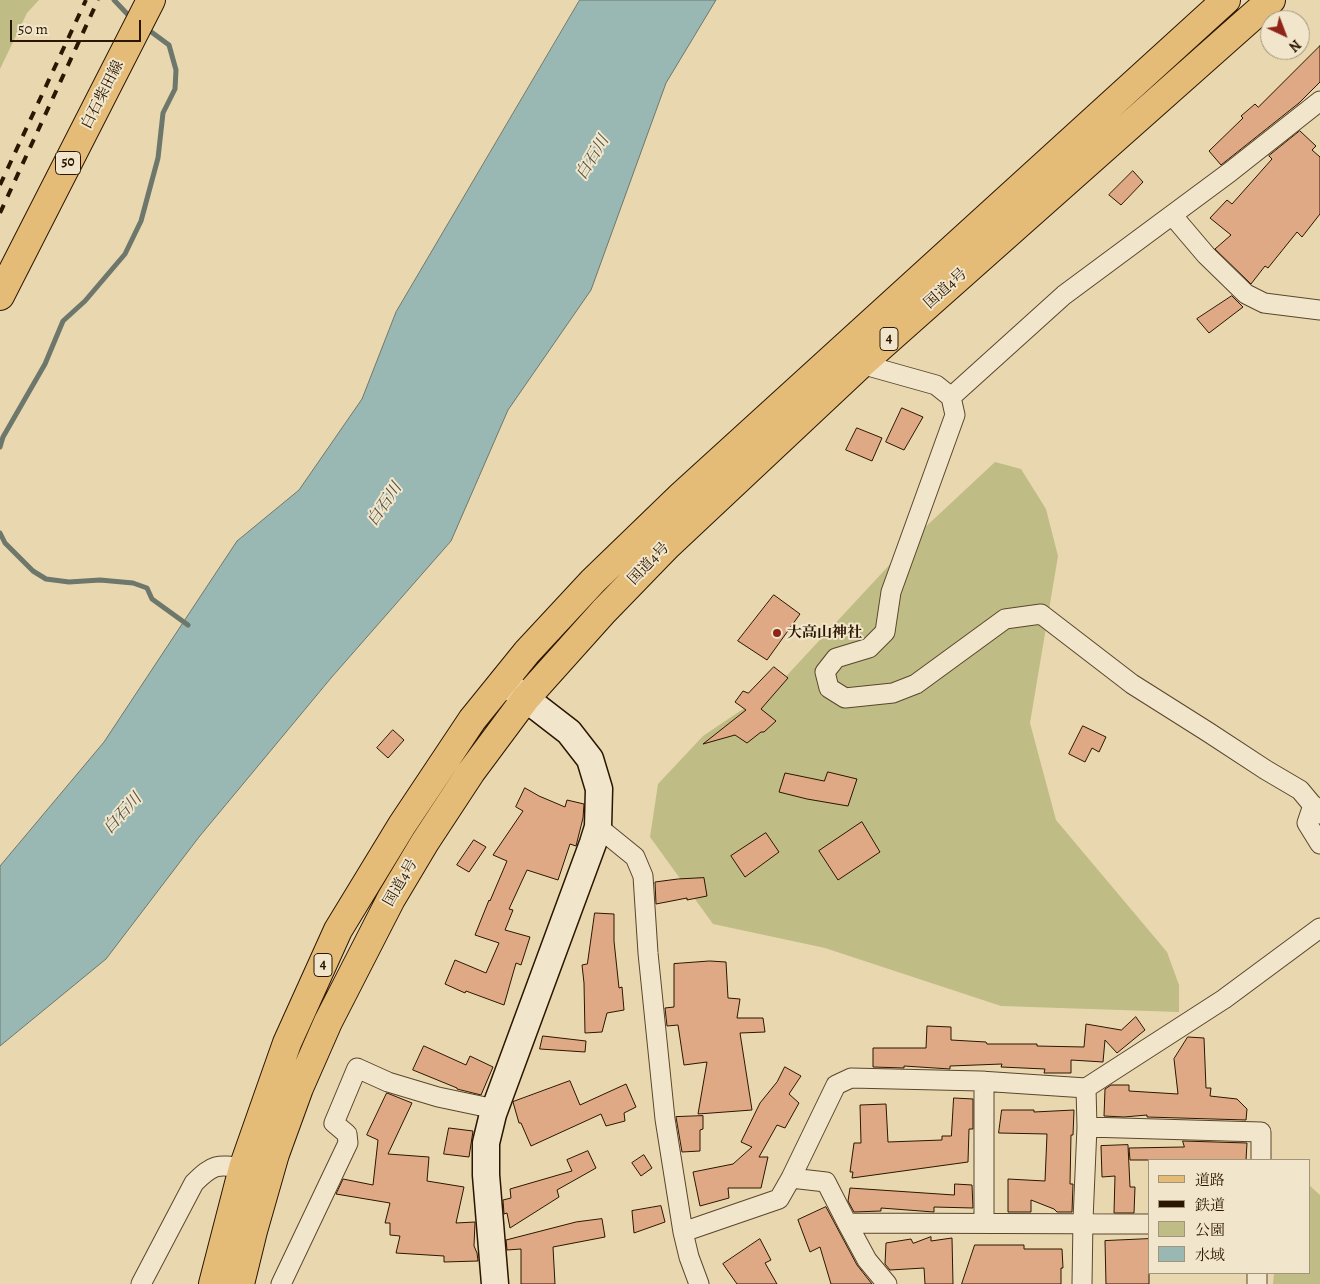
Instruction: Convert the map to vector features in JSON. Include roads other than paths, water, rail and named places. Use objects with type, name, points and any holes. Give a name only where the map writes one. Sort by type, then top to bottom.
[{"type":"main road","name":"国道4号","points":[[213,1284],[243,1168],[288,1044],[338,930],[402,825],[472,720],[527,652],[593,581],[682,495],[1226,0]]},
{"type":"main road","name":"国道4号","points":[[240,1284],[275,1154],[299,1088],[328,1022],[391,899],[425,842],[471,772],[526,698],[604,611],[667,546],[861,364],[1271,0]]},
{"type":"main road","name":"白石柴田線","points":[[0,296],[144,15]]},
{"type":"street","points":[[951,397],[1064,295],[1230,172],[1320,101]]},
{"type":"street","points":[[1172,215],[1206,255],[1246,294],[1264,303],[1320,310]]},
{"type":"street","points":[[861,364],[936,385],[951,397],[955,415],[891,592],[885,632],[869,648],[836,658],[825,672],[828,688],[845,698],[893,693],[916,684],[1005,619],[1041,614],[1132,684],[1300,790],[1316,810],[1307,823],[1320,844]]},
{"type":"street","points":[[495,1284],[486,1175],[486,1144],[495,1109],[593,843],[598,826],[599,789],[590,759],[569,732],[503,681]]},
{"type":"street","points":[[598,826],[635,857],[643,876],[648,953],[666,1119],[683,1232],[689,1257],[699,1284]]},
{"type":"street","points":[[683,1232],[779,1199],[836,1085],[851,1078],[984,1081],[1086,1088],[1224,999],[1320,928]]},
{"type":"street","points":[[281,1284],[348,1144],[347,1134],[334,1123],[357,1068],[396,1084],[438,1097],[495,1109]]},
{"type":"street","points":[[984,1081],[984,1223]]},
{"type":"street","points":[[1082,1284],[1087,1127],[1086,1088]]},
{"type":"street","points":[[1087,1127],[1261,1132],[1261,1159]]},
{"type":"street","points":[[141,1284],[194,1183],[204,1173],[216,1166],[224,1165],[243,1168]]},
{"type":"street","points":[[791,1178],[826,1182],[867,1260],[887,1284]]},
{"type":"street","points":[[847,1222],[1148,1224]]},
{"type":"water","name":"白石川","points":[[580,0],[716,0],[666,83],[591,290],[508,410],[451,541],[331,678],[199,837],[106,959],[0,1046],[0,866],[104,742],[237,541],[299,490],[362,399],[396,312]]},
{"type":"waterway","points":[[114,0],[133,20]]},
{"type":"waterway","points":[[0,447],[3,437],[45,364],[63,321],[85,301],[125,254],[141,221],[158,158],[163,113],[175,89],[176,70],[169,45],[146,28]]},
{"type":"waterway","points":[[0,533],[5,543],[33,571],[46,579],[69,582],[100,580],[133,583],[147,588],[152,599],[188,625]]},
{"type":"railway","points":[[0,185],[86,0]]},
{"type":"railway","points":[[0,213],[98,0]]},
{"type":"place","name":"大高山神社","points":[[777,633]]}]
